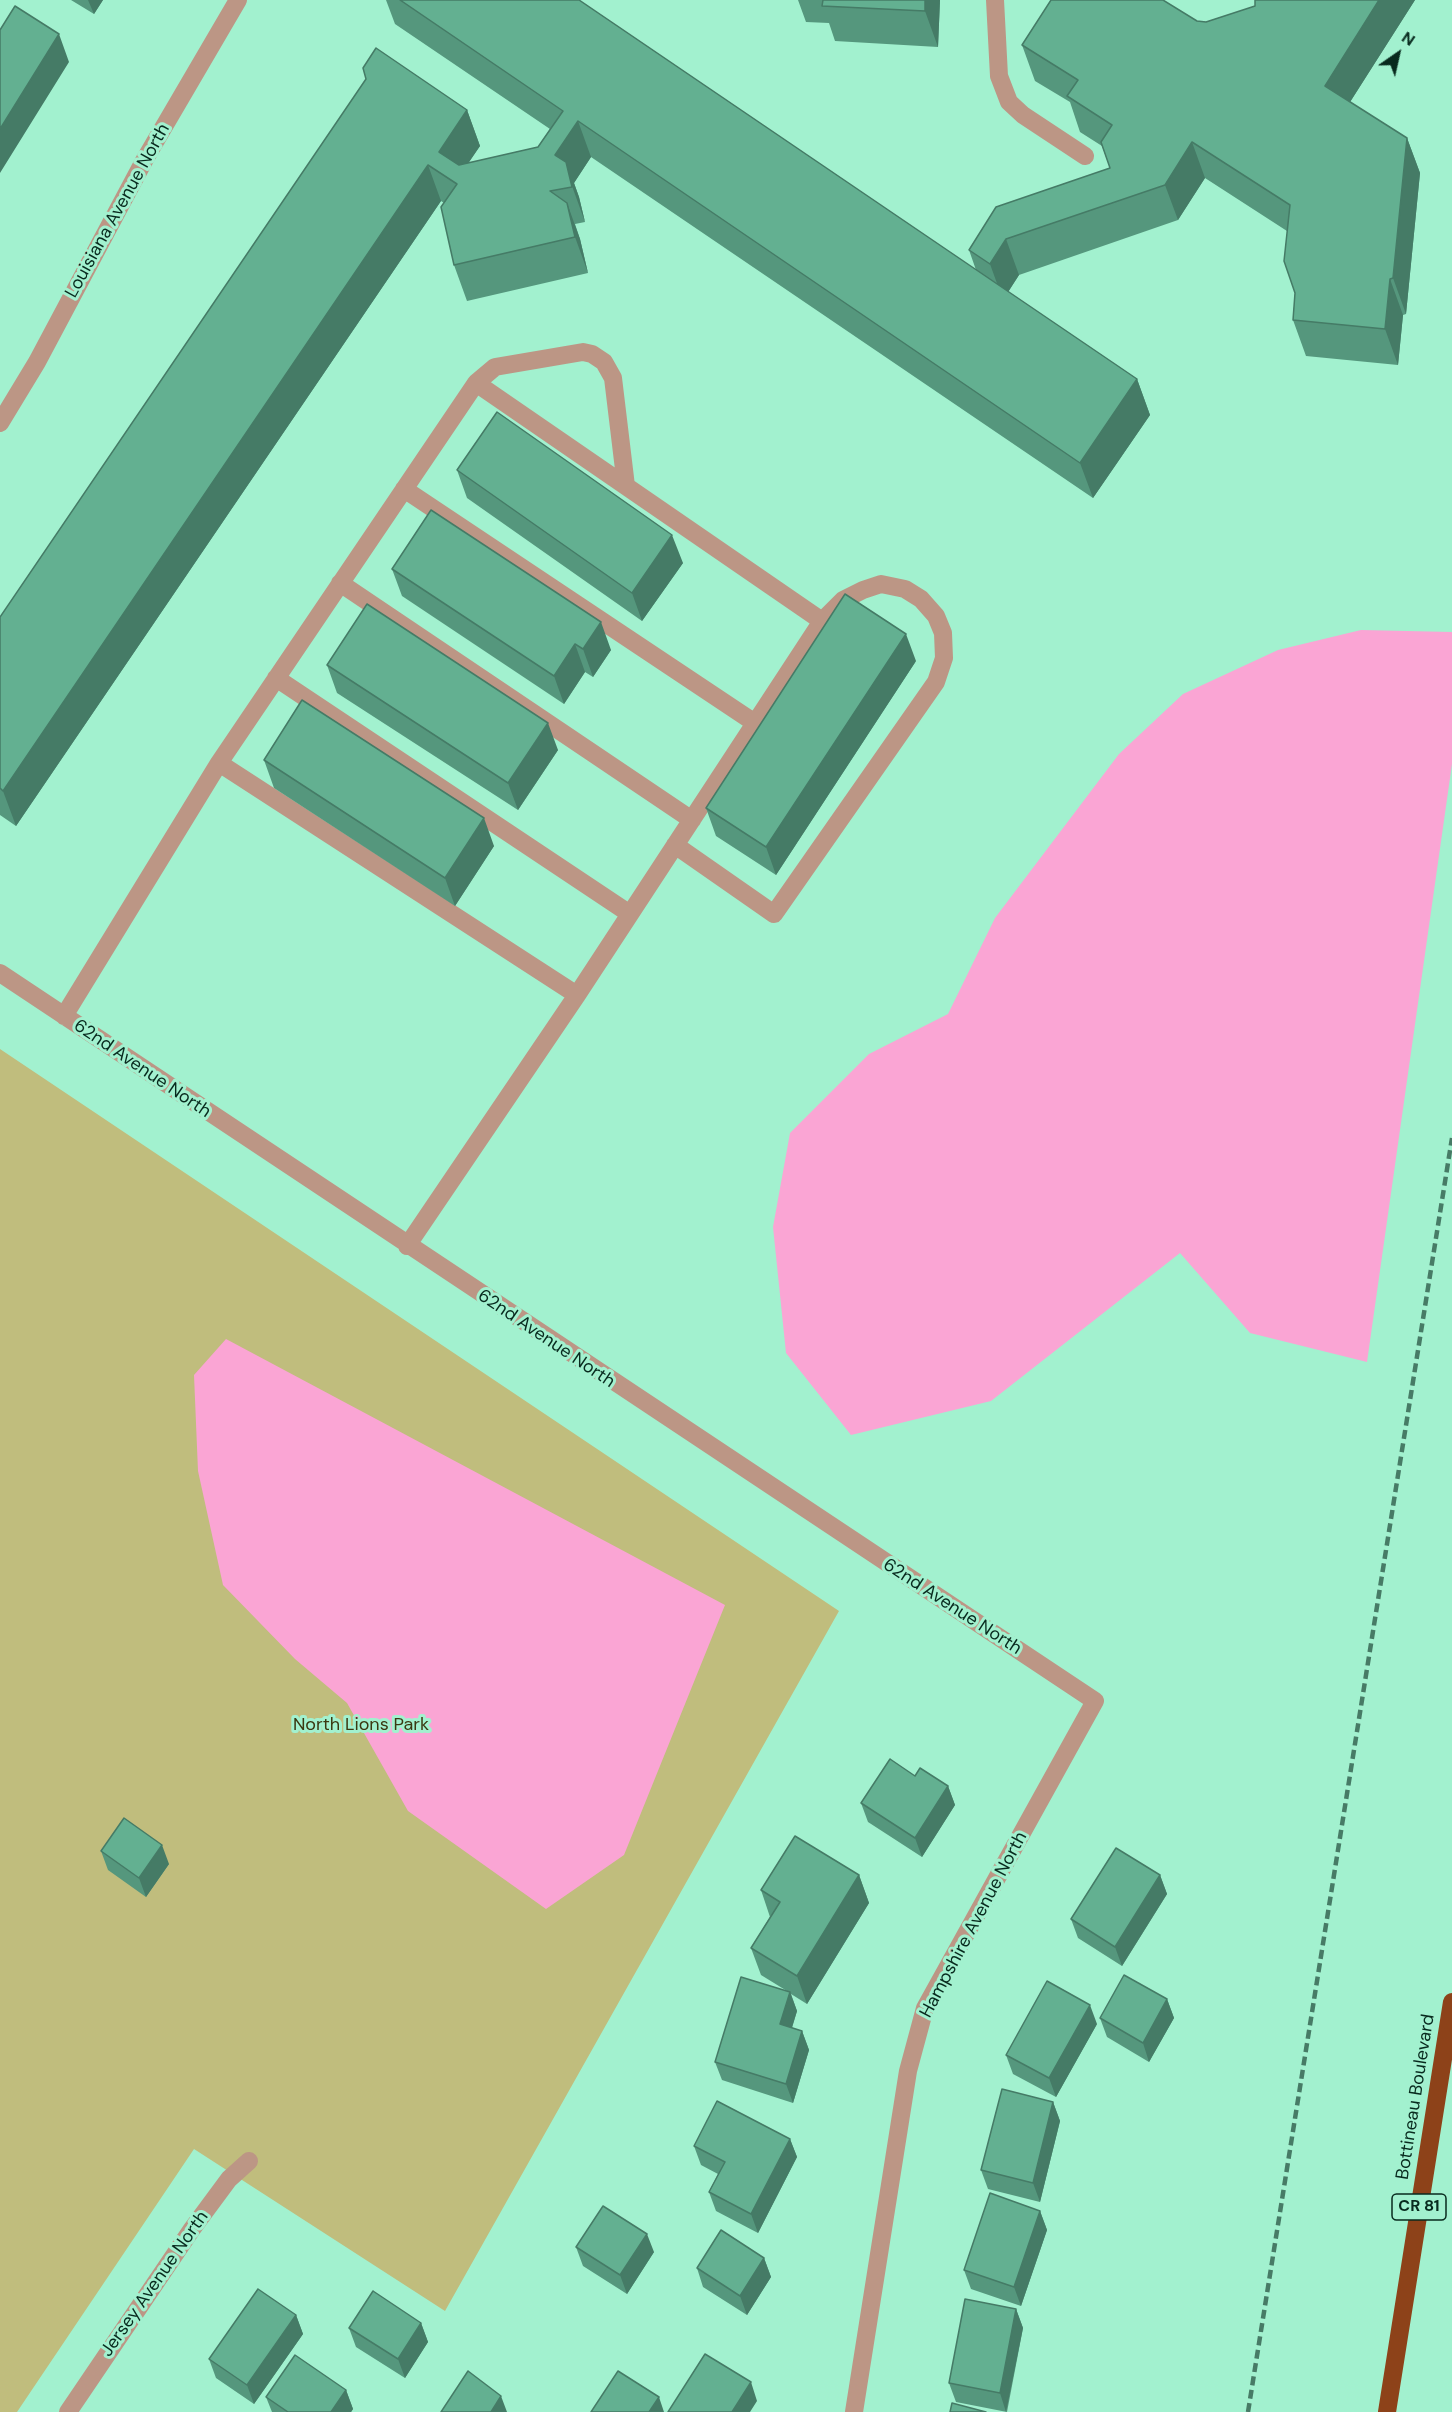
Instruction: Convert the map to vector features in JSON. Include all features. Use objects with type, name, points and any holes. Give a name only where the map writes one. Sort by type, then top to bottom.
[{"type":"highway","name":"Bottineau Boulevard","points":[[1387,2412],[1452,2002]]},
{"type":"street","name":"Louisiana Avenue North","points":[[0,423],[37,362],[145,159],[238,0]]},
{"type":"street","points":[[995,0],[999,76],[1009,102],[1023,115],[1085,156]]},
{"type":"street","points":[[64,1016],[219,763],[476,383],[495,367],[572,354],[592,354],[604,362],[613,378],[626,486]]},
{"type":"street","points":[[476,383],[822,621]]},
{"type":"street","points":[[404,489],[755,723]]},
{"type":"street","points":[[340,584],[692,820]]},
{"type":"street","points":[[407,1246],[577,995],[675,845],[692,820],[822,621],[843,600],[862,590],[881,584],[905,590],[921,599],[936,616],[944,633],[944,658],[936,682],[774,914],[675,845]]},
{"type":"street","points":[[276,678],[630,914]]},
{"type":"street","points":[[219,763],[577,995]]},
{"type":"street","name":"62nd Avenue North","points":[[0,974],[1095,1701]]},
{"type":"street","name":"Hampshire Avenue North","points":[[854,2412],[908,2071],[926,2008],[1095,1701]]},
{"type":"street","name":"Jersey Avenue North","points":[[75,2409],[192,2229],[229,2179],[249,2161]]},
{"type":"green space","name":"North Lions Park","points":[[0,1049],[839,1611],[445,2311],[194,2149],[17,2412],[0,2412]]},
{"type":"shaded area","points":[[1361,630],[1452,632],[1452,764],[1367,1362],[1250,1333],[1180,1253],[991,1401],[851,1435],[786,1353],[773,1227],[790,1133],[869,1054],[948,1014],[995,918],[1119,754],[1183,694],[1278,650]]},
{"type":"shaded area","points":[[226,1339],[725,1605],[624,1855],[546,1909],[408,1811],[347,1703],[295,1659],[223,1585],[198,1471],[194,1375]]},
{"type":"building","points":[[400,0],[579,0],[1137,379],[1080,463],[578,121],[555,155],[566,162],[572,187],[550,191],[567,203],[575,237],[454,265],[441,207],[457,184],[428,165],[3,791],[0,788],[0,617],[366,79],[363,68],[376,48],[467,110],[439,152],[459,165],[538,147],[563,111]]},
{"type":"building","points":[[823,0],[925,0],[925,11],[822,6]]},
{"type":"building","points":[[1051,0],[1163,0],[1197,21],[1206,22],[1255,6],[1255,0],[1379,0],[1325,86],[1407,138],[1393,278],[1390,279],[1385,329],[1293,320],[1295,293],[1284,261],[1290,205],[1192,142],[1165,185],[1006,239],[990,264],[969,250],[996,207],[1110,168],[1101,142],[1112,125],[1067,96],[1078,80],[1022,45]]},
{"type":"building","points":[[15,6],[59,34],[0,129],[0,30]]},
{"type":"building","points":[[497,412],[672,535],[632,593],[457,470]]},
{"type":"building","points":[[431,510],[601,622],[583,649],[575,644],[554,676],[392,569]]},
{"type":"building","points":[[845,594],[906,634],[766,847],[706,808]]},
{"type":"building","points":[[367,604],[548,723],[508,783],[327,665]]},
{"type":"building","points":[[302,700],[484,818],[445,878],[264,760]]},
{"type":"building","points":[[890,1759],[915,1776],[920,1768],[948,1786],[915,1838],[861,1803]]},
{"type":"building","points":[[124,1818],[162,1845],[139,1878],[101,1851]]},
{"type":"building","points":[[795,1836],[859,1875],[797,1976],[751,1948],[780,1902],[761,1890]]},
{"type":"building","points":[[1116,1848],[1160,1875],[1115,1947],[1071,1919]]},
{"type":"building","points":[[1124,1975],[1167,1999],[1143,2043],[1100,2018]]},
{"type":"building","points":[[741,1977],[790,1992],[780,2024],[802,2031],[786,2084],[715,2062]]},
{"type":"building","points":[[1047,1981],[1090,2005],[1049,2078],[1006,2055]]},
{"type":"building","points":[[1002,2089],[1053,2102],[1033,2183],[981,2170]]},
{"type":"building","points":[[717,2101],[790,2139],[751,2214],[709,2192],[725,2162],[694,2146]]},
{"type":"building","points":[[990,2193],[1040,2211],[1014,2287],[964,2270]]},
{"type":"building","points":[[603,2206],[647,2234],[620,2275],[576,2247]]},
{"type":"building","points":[[721,2230],[764,2258],[740,2296],[697,2268]]},
{"type":"building","points":[[258,2289],[296,2315],[247,2385],[209,2359]]},
{"type":"building","points":[[373,2291],[421,2323],[398,2359],[349,2328]]},
{"type":"building","points":[[965,2299],[1016,2309],[1000,2393],[949,2383]]},
{"type":"building","points":[[705,2354],[751,2382],[732,2412],[668,2412]]},
{"type":"building","points":[[295,2355],[346,2390],[331,2412],[288,2412],[266,2397]]},
{"type":"building","points":[[468,2371],[501,2396],[491,2412],[441,2412]]},
{"type":"building","points":[[618,2371],[659,2397],[649,2412],[591,2412]]},
{"type":"building","points":[[952,2403],[986,2412],[950,2412]]},
{"type":"railway","points":[[1248,2412],[1452,1138]]}]
